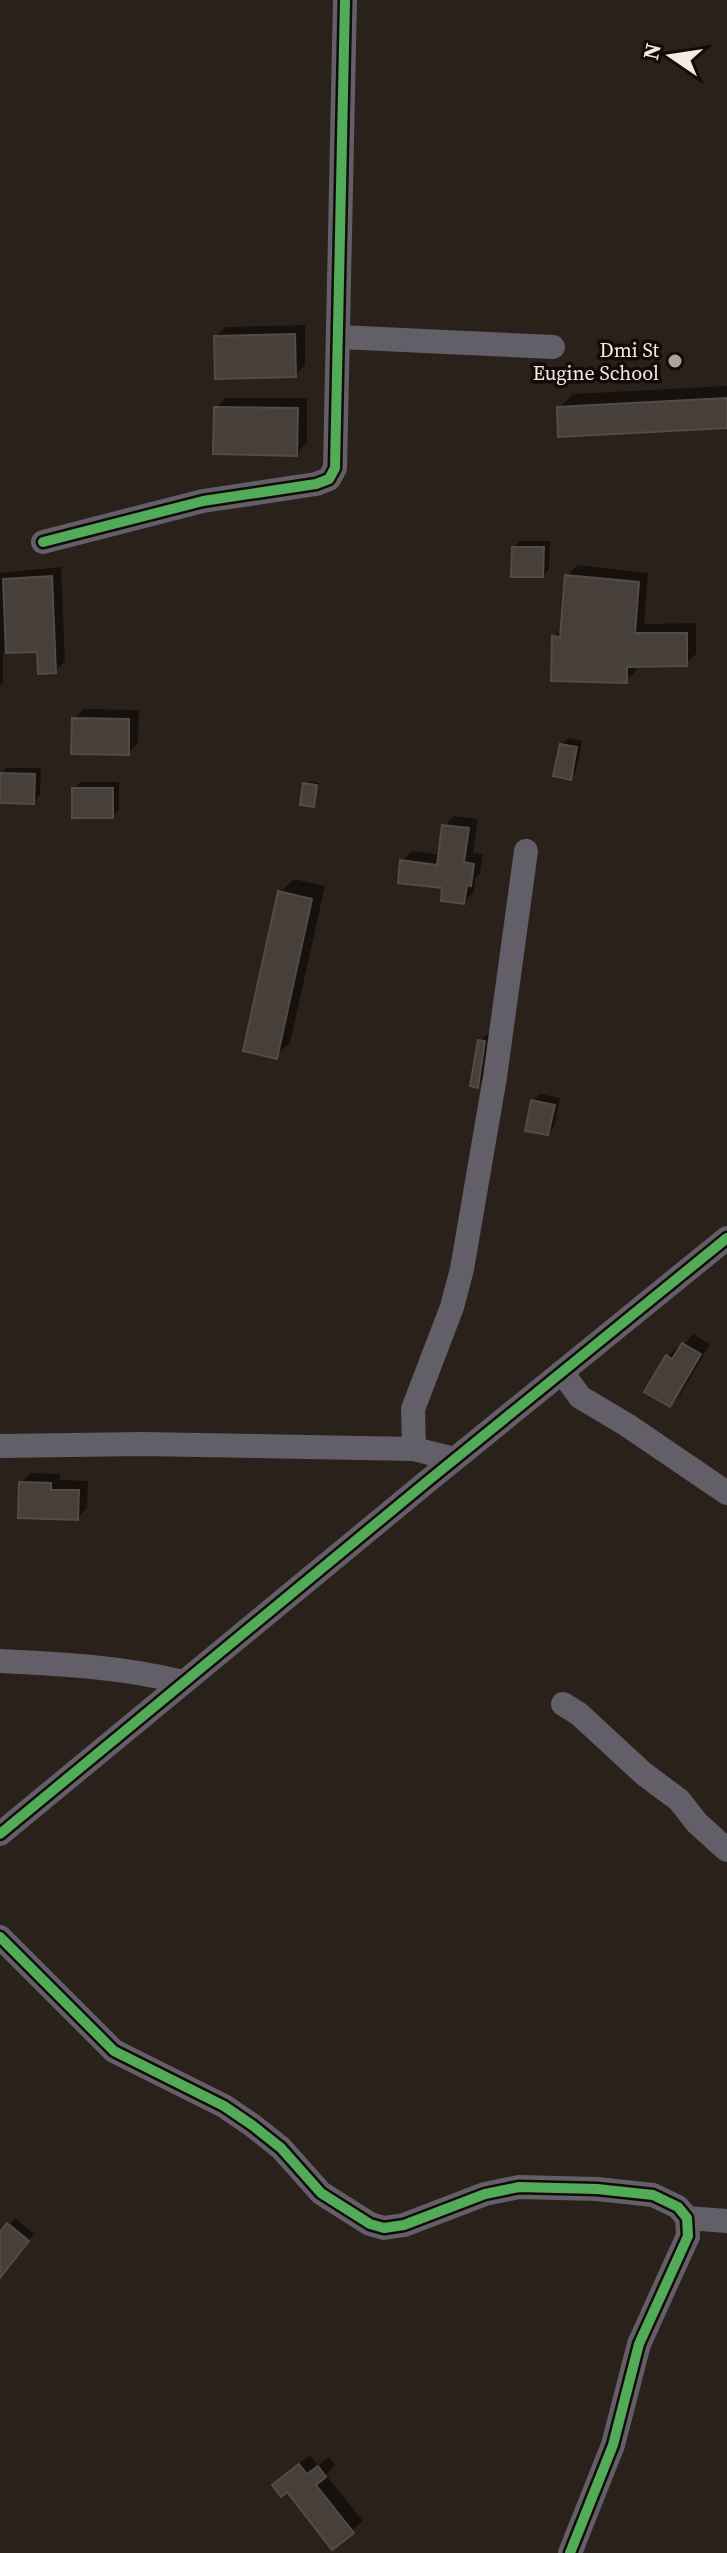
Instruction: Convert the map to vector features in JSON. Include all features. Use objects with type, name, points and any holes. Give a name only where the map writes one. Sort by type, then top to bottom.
[{"type":"street","points":[[43,542],[203,501],[316,484],[329,479],[335,468],[337,452],[345,0]]},
{"type":"street","points":[[339,337],[553,347]]},
{"type":"street","points":[[414,1449],[413,1409],[452,1307],[462,1269],[495,1077],[526,851]]},
{"type":"street","points":[[0,1834],[727,1238]]},
{"type":"street","points":[[562,1372],[580,1397],[727,1493]]},
{"type":"street","points":[[0,1446],[142,1444],[414,1449],[454,1459]]},
{"type":"street","points":[[0,1661],[98,1665],[183,1682]]},
{"type":"street","points":[[563,1704],[579,1714],[644,1774],[679,1800],[697,1823],[727,1850]]},
{"type":"street","points":[[0,1937],[114,2051],[224,2106],[281,2148],[321,2193],[370,2224],[384,2228],[404,2225],[485,2194],[519,2187],[597,2189],[653,2195],[678,2207],[687,2218],[688,2236],[639,2344],[613,2445],[570,2553]]},
{"type":"street","points":[[687,2218],[727,2221]]},
{"type":"building","points":[[295,334],[296,377],[215,379],[214,336]]},
{"type":"building","points":[[727,398],[727,428],[558,437],[557,407]]},
{"type":"building","points":[[214,407],[298,408],[297,456],[213,454]]},
{"type":"building","points":[[512,547],[544,547],[543,577],[511,577]]},
{"type":"building","points":[[565,575],[639,582],[635,633],[687,633],[687,666],[627,667],[627,683],[551,681],[552,636],[560,637]]},
{"type":"building","points":[[52,576],[56,673],[38,674],[37,652],[6,653],[3,579]]},
{"type":"building","points":[[72,718],[129,719],[129,755],[71,754]]},
{"type":"building","points":[[560,744],[577,747],[571,780],[553,776]]},
{"type":"building","points":[[0,773],[35,774],[34,804],[0,803]]},
{"type":"building","points":[[303,783],[317,785],[314,807],[300,805]]},
{"type":"building","points":[[72,788],[113,788],[113,818],[72,818]]},
{"type":"building","points":[[442,825],[469,828],[464,862],[474,864],[471,886],[467,885],[464,904],[441,901],[442,888],[398,883],[400,860],[437,865]]},
{"type":"building","points":[[278,891],[312,899],[277,1059],[243,1051]]},
{"type":"building","points":[[478,1040],[485,1041],[478,1088],[470,1086]]},
{"type":"building","points":[[531,1100],[555,1105],[548,1135],[525,1131]]},
{"type":"building","points":[[682,1343],[701,1354],[670,1407],[644,1392],[666,1355],[672,1359]]},
{"type":"building","points":[[19,1482],[51,1483],[51,1490],[79,1490],[78,1520],[18,1518]]},
{"type":"building","points":[[7,2223],[29,2241],[0,2278],[0,2232]]},
{"type":"building","points":[[299,2464],[307,2474],[318,2466],[326,2477],[316,2485],[354,2533],[332,2550],[287,2492],[281,2497],[272,2485]]},
{"type":"cycle path","points":[[43,542],[203,501],[316,484],[329,479],[335,468],[345,0]]},
{"type":"cycle path","points":[[0,1834],[727,1238]]},
{"type":"cycle path","points":[[0,1937],[114,2051],[224,2106],[281,2148],[321,2193],[370,2224],[384,2228],[404,2225],[485,2194],[519,2187],[597,2189],[653,2195],[678,2207],[687,2218],[688,2236],[639,2344],[613,2445],[570,2553]]},
{"type":"place","name":"Dmi St Eugine School","points":[[675,361]]}]
